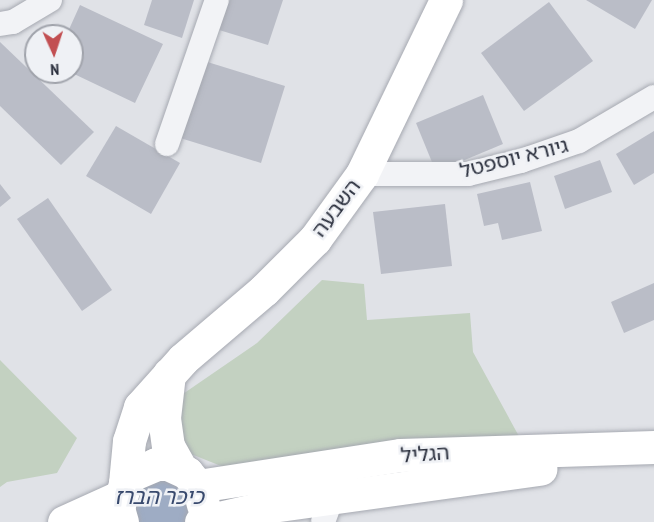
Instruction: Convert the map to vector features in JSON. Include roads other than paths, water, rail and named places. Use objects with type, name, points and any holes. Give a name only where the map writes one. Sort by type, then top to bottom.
[{"type":"main road","name":"השבעה","points":[[122,501],[129,441],[140,407],[169,374],[315,239],[362,174],[446,0]]},
{"type":"main road","points":[[169,374],[164,418],[168,446],[202,498],[201,522]]},
{"type":"main road","name":"הגליל","points":[[122,501],[133,474],[156,464],[189,477],[400,455],[654,447]]},
{"type":"main road","name":"הגליל","points":[[201,522],[327,510],[536,469],[654,468]]},
{"type":"main road","points":[[64,522],[122,501]]},
{"type":"street","points":[[0,24],[14,22],[50,0]]},
{"type":"street","points":[[167,144],[217,0]]},
{"type":"street","name":"גיורא יוספטל","points":[[362,174],[468,174],[521,161],[579,141],[654,97]]},
{"type":"water","name":"כיכר הברז","points":[[151,472],[189,489],[189,522],[129,522],[126,494]]}]
